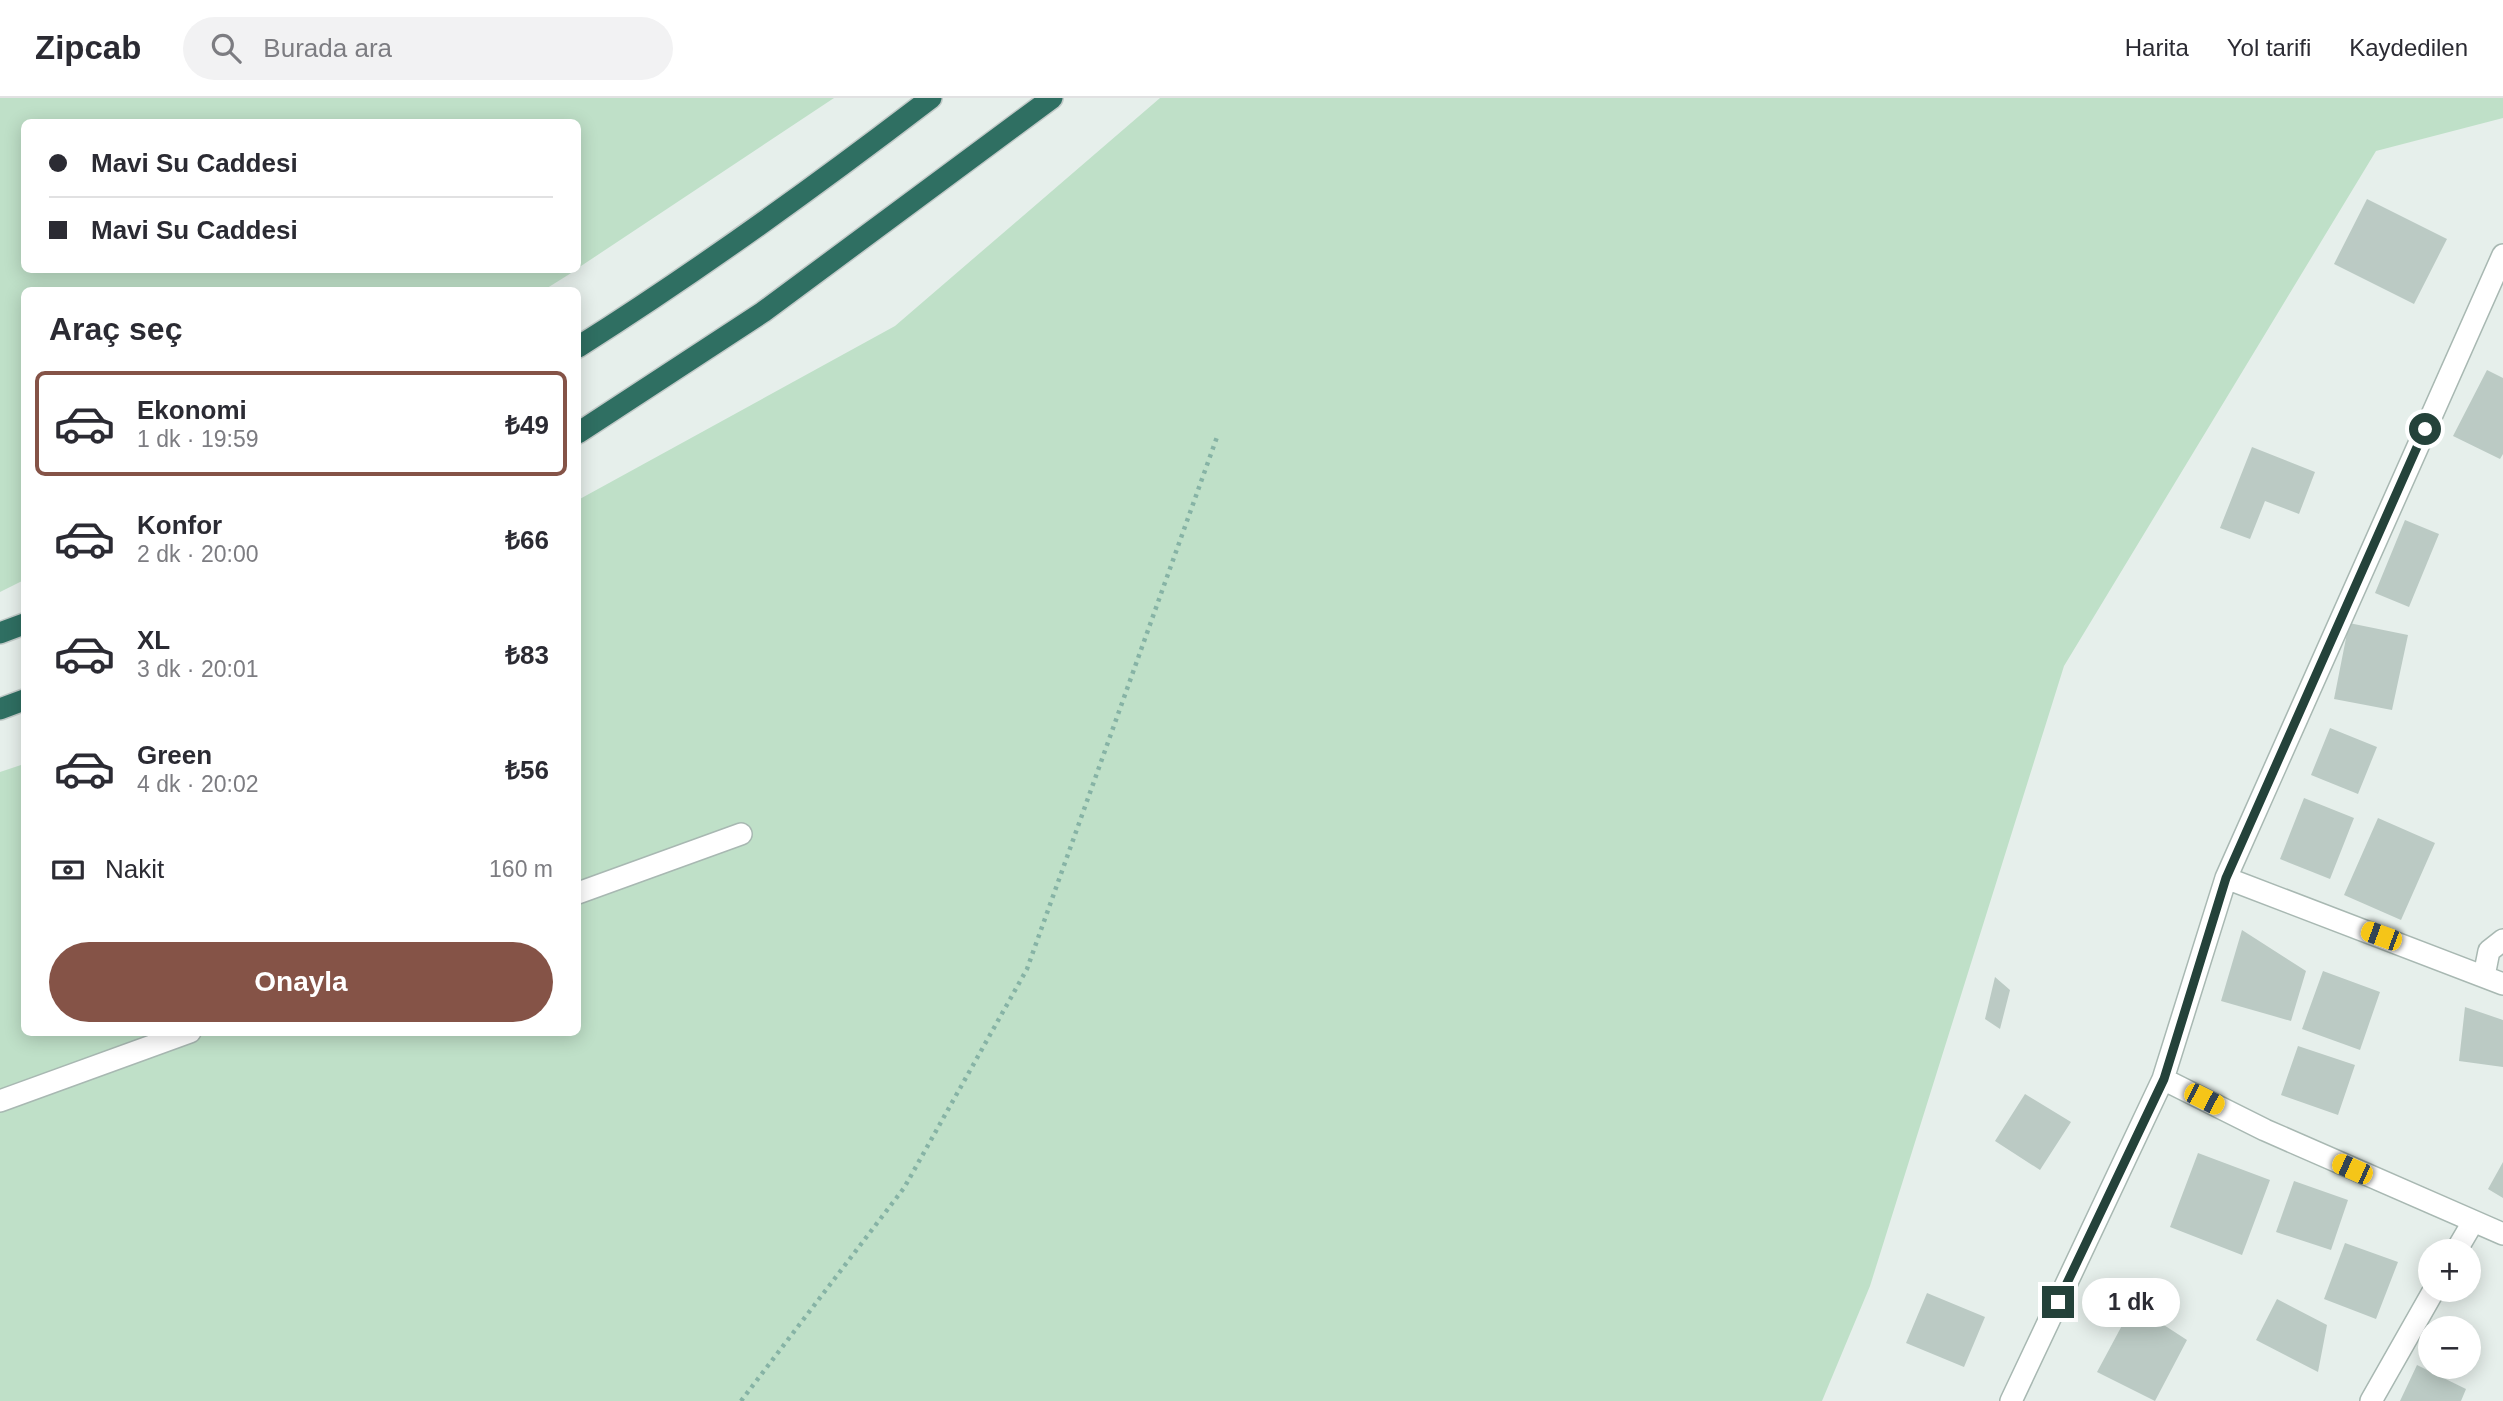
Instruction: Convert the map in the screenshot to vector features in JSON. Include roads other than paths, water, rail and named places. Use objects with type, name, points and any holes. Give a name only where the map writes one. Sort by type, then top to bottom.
[{"type":"highway","points":[[581,345],[684,280],[778,214],[931,98]]},
{"type":"highway","points":[[581,431],[763,312],[1052,98]]},
{"type":"highway","points":[[0,634],[21,625]]},
{"type":"highway","points":[[0,709],[21,701]]},
{"type":"street","points":[[2011,1401],[2164,1079],[2226,878],[2503,255]]},
{"type":"street","points":[[581,892],[741,834]]},
{"type":"street","points":[[2226,878],[2494,980]]},
{"type":"street","points":[[2494,980],[2488,951],[2503,940]]},
{"type":"street","points":[[0,1101],[179,1036]]},
{"type":"street","points":[[2164,1079],[2276,1135],[2503,1234]]},
{"type":"street","points":[[2463,1239],[2473,1222]]},
{"type":"street","points":[[2371,1401],[2427,1302]]}]
